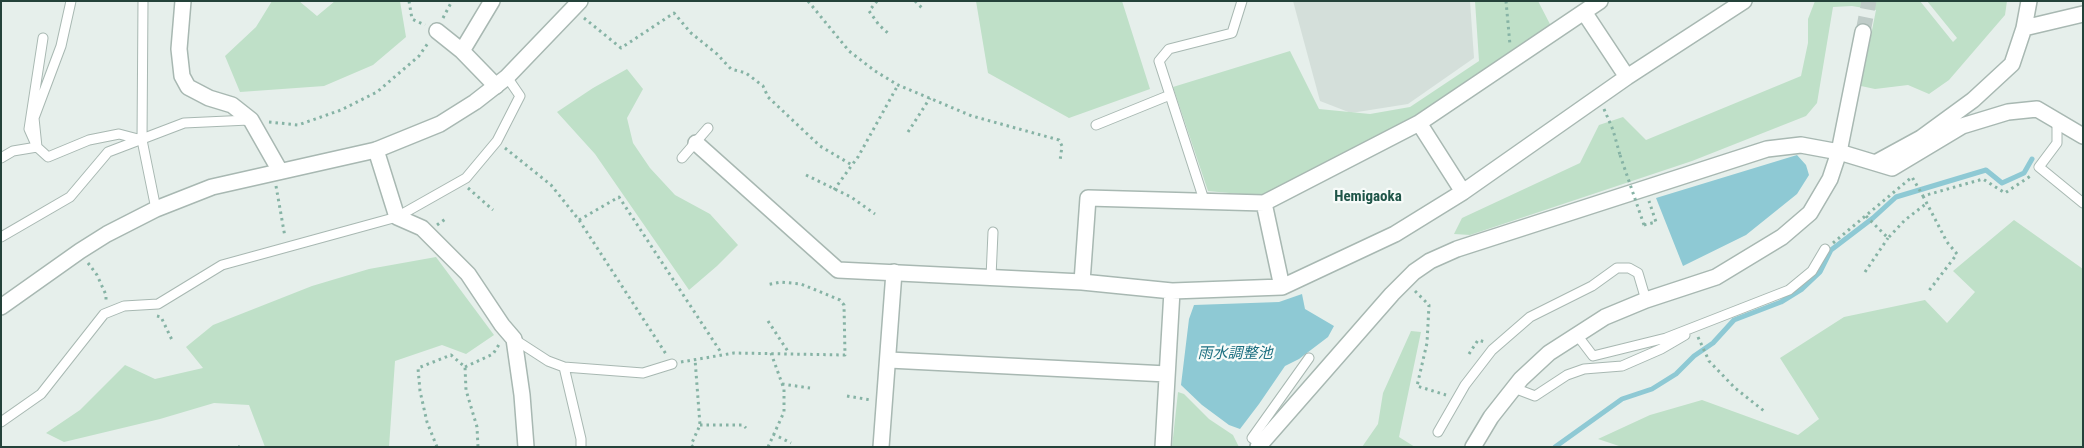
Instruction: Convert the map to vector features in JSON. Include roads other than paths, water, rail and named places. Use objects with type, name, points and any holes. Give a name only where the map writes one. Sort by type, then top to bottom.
[{"type":"street","points":[[183,1],[179,48],[182,76],[185,82],[188,87],[209,98],[232,106],[251,120],[275,172]]},
{"type":"street","points":[[462,51],[492,1]]},
{"type":"street","points":[[1082,282],[1088,198],[1205,203],[1264,203],[1419,123],[1600,1]]},
{"type":"street","points":[[696,143],[838,270],[1082,282],[1172,291],[1282,287],[1395,234],[1463,192],[1627,77],[1744,1]]},
{"type":"street","points":[[1877,162],[1921,138],[1973,100],[2012,64],[2024,28],[2029,1]]},
{"type":"street","points":[[1,307],[80,251],[107,234],[156,209],[212,187],[376,150],[440,124],[476,102],[501,81],[576,5]]},
{"type":"street","points":[[1584,12],[1627,77]]},
{"type":"street","points":[[2024,28],[2083,14]]},
{"type":"street","points":[[436,30],[501,81]]},
{"type":"street","points":[[1473,447],[1491,417],[1514,388],[1549,353],[1605,318],[1646,300],[1716,277],[1782,237],[1810,213],[1823,195],[1839,152],[1863,32]]},
{"type":"street","points":[[1259,446],[1406,280],[1430,261],[1457,249],[1767,149],[1801,145],[1839,152],[1892,168],[1962,126],[2008,112],[2037,109],[2083,136]]},
{"type":"street","points":[[1419,123],[1463,192]]},
{"type":"street","points":[[376,150],[397,217],[422,228],[468,274],[510,336],[522,395],[526,447]]},
{"type":"street","points":[[1264,203],[1282,287]]},
{"type":"street","points":[[888,447],[881,446],[894,272]]},
{"type":"street","points":[[1163,447],[1172,291]]},
{"type":"street","points":[[888,360],[1167,374]]},
{"type":"lane","points":[[37,148],[34,118],[62,46],[70,1]]},
{"type":"lane","points":[[143,1],[142,140],[156,209]]},
{"type":"lane","points":[[1205,203],[1159,62],[1169,49],[1232,33],[1242,1]]},
{"type":"lane","points":[[43,38],[28,129],[37,148],[48,158],[89,140],[119,134],[142,140]]},
{"type":"lane","points":[[1,422],[41,394],[107,313],[124,306],[158,304],[222,265],[397,217],[466,178],[497,141],[520,96],[501,81]]},
{"type":"lane","points":[[1096,124],[1170,96]]},
{"type":"lane","points":[[1,237],[70,197],[108,152],[184,123],[251,120]]},
{"type":"lane","points":[[2057,120],[2057,143],[2039,167],[2083,203]]},
{"type":"lane","points":[[682,158],[708,128]]},
{"type":"lane","points":[[1,158],[13,152],[37,148]]},
{"type":"lane","points":[[990,277],[993,232]]},
{"type":"lane","points":[[1577,335],[1593,356],[1666,338],[1789,290],[1812,271],[1825,250]]},
{"type":"lane","points":[[1438,432],[1456,398],[1492,350],[1530,317],[1592,286],[1617,268],[1629,268],[1638,273],[1646,300]]},
{"type":"lane","points":[[1514,388],[1535,396],[1567,375],[1584,369],[1622,366],[1653,353],[1679,339],[1694,327]]},
{"type":"lane","points":[[510,336],[548,361],[564,367],[644,373],[672,364]]},
{"type":"lane","points":[[1259,446],[1252,438],[1309,358]]},
{"type":"lane","points":[[564,367],[581,447]]},
{"type":"water","points":[[1797,155],[1806,165],[1809,175],[1797,194],[1746,235],[1683,266],[1656,198]]},
{"type":"water","name":"雨水調整池","points":[[1302,294],[1305,309],[1334,326],[1328,337],[1299,359],[1285,366],[1240,429],[1229,425],[1202,405],[1181,385],[1189,319],[1194,305],[1279,302]]},
{"type":"waterway","points":[[1555,447],[1622,399],[1652,389],[1676,374],[1694,356],[1713,343],[1734,320],[1781,302],[1802,289],[1820,272],[1831,250],[1873,218],[1896,197],[1986,170],[2002,183],[2024,173],[2032,159]]},
{"type":"tunnel","points":[[1863,32],[1869,1]]},
{"type":"district","name":"Hemigaoka","points":[[1368,197]]}]
